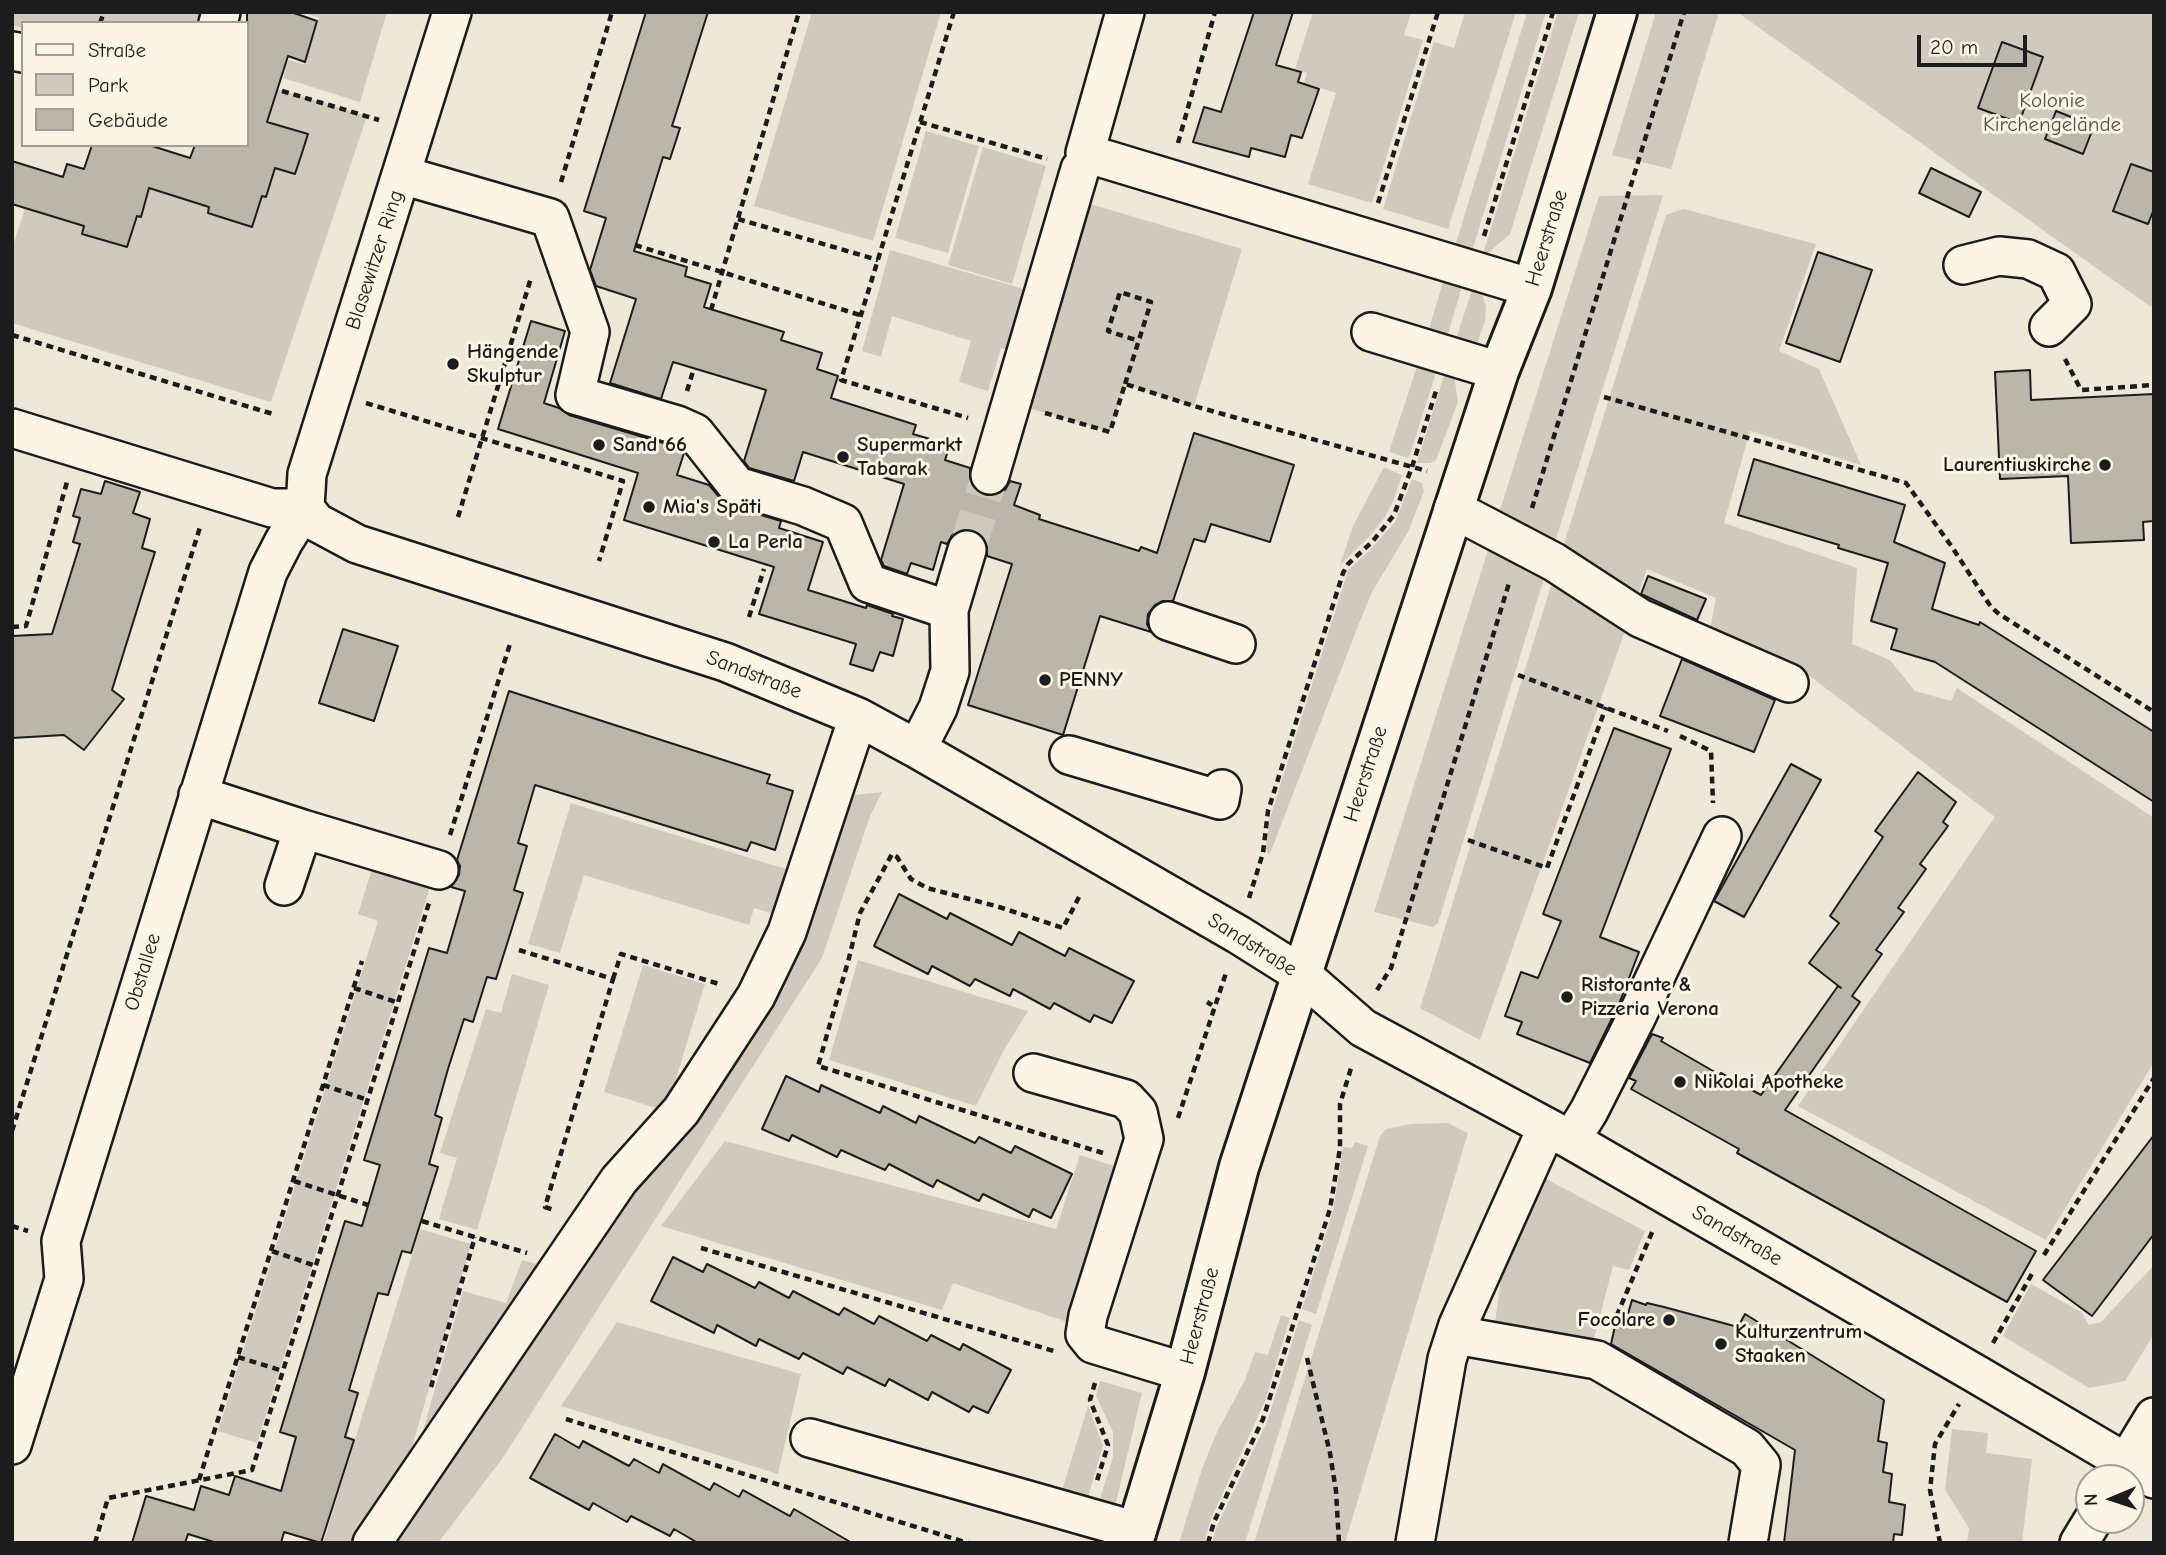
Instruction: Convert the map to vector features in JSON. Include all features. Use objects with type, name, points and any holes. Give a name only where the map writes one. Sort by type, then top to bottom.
[{"type":"main road","name":"Heerstraße","points":[[1135,1537],[1185,1372],[1239,1167],[1499,371],[1532,288],[1618,12]]},
{"type":"street","name":"Blasewitzer Ring","points":[[305,508],[307,474],[452,12]]},
{"type":"street","points":[[1125,12],[1084,153],[1532,288]]},
{"type":"street","points":[[990,475],[1080,169]]},
{"type":"street","points":[[402,175],[550,218],[590,332],[575,395],[677,425],[695,433],[737,486],[803,506],[843,523],[868,583],[949,610]]},
{"type":"street","points":[[1963,265],[1999,256],[2028,259],[2056,272],[2072,304],[2049,327]]},
{"type":"street","points":[[1371,332],[1499,371]]},
{"type":"street","points":[[12,428],[272,508],[305,508]]},
{"type":"street","points":[[1458,495],[1521,544],[1554,562],[1640,618],[1789,683]]},
{"type":"street","name":"Sandstraße","points":[[305,508],[316,522],[357,544],[725,662],[858,717],[1239,935],[1301,974],[1363,1028],[1559,1134],[2117,1464]]},
{"type":"street","name":"Obstallee","points":[[12,1445],[64,1279],[61,1241],[198,795],[268,572],[305,508]]},
{"type":"street","points":[[917,749],[938,708],[950,671],[949,610],[967,550]]},
{"type":"street","points":[[1168,621],[1236,644]]},
{"type":"street","points":[[372,1543],[618,1180],[681,1111],[756,996],[787,932],[858,717]]},
{"type":"street","points":[[1069,755],[1220,800],[1223,789]]},
{"type":"street","points":[[198,795],[439,870]]},
{"type":"street","points":[[285,886],[303,829]]},
{"type":"street","points":[[1415,1543],[1447,1359],[1456,1335],[1559,1134],[1589,1111],[1722,836]]},
{"type":"street","points":[[1033,1073],[1126,1099],[1138,1112],[1144,1139],[1088,1316],[1085,1334],[1093,1344],[1185,1372]]},
{"type":"street","points":[[1456,1335],[1597,1360],[1747,1448],[1761,1465],[1748,1543]]},
{"type":"street","points":[[2136,1464],[2154,1417]]},
{"type":"street","points":[[810,1438],[1086,1517],[1135,1537]]},
{"type":"path","points":[[711,310],[799,12]]},
{"type":"path","points":[[954,12],[841,380],[1007,416],[1110,432],[1139,341],[1151,302],[1120,292],[1108,331],[1139,341]]},
{"type":"path","points":[[1167,177],[1215,12]]},
{"type":"path","points":[[1367,238],[1437,12]]},
{"type":"path","points":[[1374,995],[1391,968],[1684,12]]},
{"type":"path","points":[[282,91],[415,131]]},
{"type":"path","points":[[920,122],[1080,169]]},
{"type":"path","points":[[738,219],[878,260]]},
{"type":"path","points":[[635,245],[860,315]]},
{"type":"path","points":[[2049,327],[2081,390],[2154,385]]},
{"type":"path","points":[[12,335],[274,414]]},
{"type":"path","points":[[1125,384],[1458,495]]},
{"type":"path","points":[[332,393],[623,481],[599,561]]},
{"type":"path","points":[[1604,397],[1906,483],[1991,607],[2154,712]]},
{"type":"path","points":[[12,627],[26,626],[77,448]]},
{"type":"path","points":[[12,1131],[212,489]]},
{"type":"path","points":[[749,617],[764,569]]},
{"type":"path","points":[[1263,853],[1268,811],[1343,573]]},
{"type":"path","points":[[94,1543],[108,1498],[252,1470],[510,644]]},
{"type":"path","points":[[1518,675],[1668,730]]},
{"type":"path","points":[[1468,840],[1546,868],[1606,706]]},
{"type":"path","points":[[1680,736],[1711,751],[1713,820],[1722,836]]},
{"type":"path","points":[[1079,897],[1063,928],[996,906],[927,888],[911,879],[897,857],[892,854],[860,913],[818,1066],[1136,1163]]},
{"type":"path","points":[[519,950],[613,979]]},
{"type":"path","points":[[591,1221],[545,1207],[621,954],[756,996]]},
{"type":"path","points":[[199,1480],[362,961]]},
{"type":"path","points":[[354,988],[399,1003]]},
{"type":"path","points":[[2044,1255],[2154,1078]]},
{"type":"path","points":[[323,1085],[368,1100]]},
{"type":"path","points":[[1208,1543],[1214,1522],[1264,1419],[1329,1209],[1340,1148],[1340,1104]]},
{"type":"path","points":[[293,1181],[368,1205]]},
{"type":"path","points":[[422,1221],[561,1264]]},
{"type":"path","points":[[1597,1360],[1653,1230]]},
{"type":"path","points":[[430,1392],[475,1237]]},
{"type":"path","points":[[701,1248],[1056,1352]]},
{"type":"path","points":[[271,1251],[316,1266]]},
{"type":"path","points":[[1989,1350],[2033,1272]]},
{"type":"path","points":[[238,1357],[283,1371]]},
{"type":"path","points":[[1307,1358],[1330,1453],[1336,1491],[1339,1543]]},
{"type":"path","points":[[1940,1543],[1930,1490],[1935,1444],[1964,1395]]},
{"type":"path","points":[[1086,1517],[1108,1445],[1090,1400]]},
{"type":"path","points":[[566,1419],[968,1543]]},
{"type":"green space","points":[[12,12],[200,12],[198,21],[21,21],[21,27],[12,25]]},
{"type":"green space","points":[[309,12],[387,12],[360,102],[283,78],[288,60],[304,64],[319,18]]},
{"type":"green space","points":[[812,12],[941,12],[873,241],[754,206]]},
{"type":"green space","points":[[1313,12],[1411,12],[1404,35],[1423,40],[1372,203],[1308,184],[1336,93],[1304,83],[1307,73],[1295,69]]},
{"type":"green space","points":[[1465,12],[1516,12],[1448,229],[1383,209],[1434,42],[1454,48]]},
{"type":"green space","points":[[1527,12],[1546,12],[1472,251],[1455,246]]},
{"type":"green space","points":[[1558,12],[1579,12],[1510,234],[1487,254],[1483,254]]},
{"type":"green space","points":[[1656,12],[1719,12],[1671,169],[1612,155]]},
{"type":"green space","name":"Kolonie Kirchengelände","points":[[1737,12],[2154,12],[2154,299],[2151,307]]},
{"type":"green space","points":[[277,89],[367,116],[271,402],[12,323],[12,249],[25,208],[86,220],[82,234],[127,247],[137,216],[141,217],[149,188],[169,195],[172,189],[210,202],[208,213],[252,227],[262,196],[266,197],[275,168],[295,174],[308,135],[267,122]]},
{"type":"green space","points":[[926,131],[979,146],[948,253],[895,238]]},
{"type":"green space","points":[[983,147],[1046,166],[1012,284],[948,265]]},
{"type":"green space","points":[[1663,195],[1554,545],[1499,513],[1599,196]]},
{"type":"green space","points":[[1087,203],[1242,249],[1194,406],[1125,384],[1110,432],[1025,407]]},
{"type":"green space","points":[[1683,209],[1816,244],[1779,351],[1819,369],[1861,465],[1750,431],[1724,523],[1857,568],[1852,644],[1890,660],[1915,691],[1951,701],[1957,688],[2154,818],[2154,1062],[2046,1240],[1798,1106],[1995,817],[1794,664],[1709,635],[1716,598],[1647,569],[1480,1040],[1420,1008],[1666,215]]},
{"type":"green space","points":[[890,250],[1034,292],[1017,353],[1001,348],[988,391],[959,382],[971,341],[892,316],[881,357],[862,351]]},
{"type":"green space","points":[[1446,272],[1465,277],[1444,347],[1425,342]]},
{"type":"green space","points":[[1475,280],[1478,281],[1486,307],[1485,321],[1477,344],[1462,351],[1453,349]]},
{"type":"green space","points":[[1420,357],[1439,363],[1409,458],[1389,452]]},
{"type":"green space","points":[[1445,372],[1454,375],[1458,402],[1436,460],[1417,463]]},
{"type":"green space","points":[[1384,467],[1402,475],[1393,502],[1369,537],[1340,565],[1353,526]]},
{"type":"green space","points":[[1412,479],[1422,483],[1424,491],[1408,532],[1372,592],[1269,856],[1266,849],[1270,818],[1348,570],[1395,522]]},
{"type":"green space","points":[[1500,548],[1546,572],[1438,923],[1433,927],[1374,912],[1488,550]]},
{"type":"green space","points":[[882,792],[870,816],[822,958],[502,1459],[438,1543],[383,1543],[673,1132],[844,796]]},
{"type":"green space","points":[[571,803],[792,871],[781,916],[754,908],[749,925],[584,875],[560,953],[528,944]]},
{"type":"green space","points":[[372,869],[430,887],[257,1443],[218,1431],[378,921],[358,914]]},
{"type":"green space","points":[[858,960],[1028,1011],[1005,1048],[976,1106],[829,1060]]},
{"type":"green space","points":[[643,965],[705,984],[666,1111],[604,1092]]},
{"type":"green space","points":[[512,974],[549,985],[477,1230],[439,1219],[457,1158],[440,1153],[486,1009],[501,1013]]},
{"type":"green space","points":[[1448,1123],[1468,1133],[1345,1543],[1254,1543],[1380,1136],[1386,1129],[1411,1124]]},
{"type":"green space","points":[[725,1141],[1056,1229],[1080,1155],[1120,1168],[1067,1322],[953,1283],[942,1310],[661,1226]]},
{"type":"green space","points":[[1355,1142],[1368,1146],[1316,1314],[1302,1309],[1333,1211],[1343,1147],[1352,1148]]},
{"type":"green space","points":[[1546,1179],[1645,1231],[1629,1270],[1613,1266],[1591,1350],[1494,1330],[1502,1272],[1539,1182]]},
{"type":"green space","points":[[420,1229],[471,1244],[400,1488],[363,1543],[323,1543]]},
{"type":"green space","points":[[522,1260],[545,1266],[409,1479],[463,1291],[506,1303]]},
{"type":"green space","points":[[2154,1265],[2154,1334],[2125,1381],[2089,1388],[2003,1336],[2031,1284],[2081,1312],[2089,1325],[2101,1322]]},
{"type":"green space","points":[[1281,1315],[1290,1318],[1265,1401],[1211,1519],[1204,1543],[1179,1543],[1202,1469],[1217,1432],[1245,1380],[1255,1352],[1268,1355]]},
{"type":"green space","points":[[1299,1320],[1312,1325],[1245,1543],[1212,1543],[1216,1528],[1267,1422]]},
{"type":"green space","points":[[617,1322],[801,1374],[778,1474],[561,1406]]},
{"type":"green space","points":[[1100,1381],[1142,1393],[1113,1515],[1095,1515],[1113,1457],[1113,1432],[1096,1396]]},
{"type":"green space","points":[[1088,1406],[1103,1445],[1085,1508],[1060,1497]]},
{"type":"green space","points":[[1952,1429],[1988,1433],[1986,1453],[2032,1459],[2022,1543],[1967,1543],[1969,1528],[1945,1490]]},
{"type":"building","points":[[247,12],[291,12],[317,21],[305,62],[288,56],[267,122],[308,134],[295,174],[275,168],[266,197],[262,196],[252,227],[208,213],[209,207],[149,188],[141,217],[137,216],[127,247],[82,234],[84,226],[12,204],[12,161],[63,177],[67,164],[84,169],[91,147],[155,147],[190,158],[194,147],[248,147]]},
{"type":"building","points":[[646,12],[708,12],[672,126],[680,128],[670,159],[663,157],[634,251],[687,267],[685,276],[711,284],[704,307],[784,332],[781,340],[822,353],[817,369],[838,376],[831,398],[916,425],[913,434],[950,445],[945,460],[970,468],[970,481],[974,489],[983,495],[996,495],[1005,490],[1010,481],[1021,484],[1014,505],[1040,515],[1039,519],[1139,551],[1141,547],[1157,553],[1194,433],[1294,465],[1270,542],[1211,524],[1205,542],[1194,539],[1173,601],[1163,601],[1155,605],[1148,614],[1147,624],[1151,632],[1100,616],[1063,735],[968,705],[1012,564],[987,556],[987,545],[982,535],[974,530],[963,529],[953,534],[947,544],[941,542],[933,570],[911,563],[907,574],[884,566],[881,560],[904,484],[803,452],[794,481],[749,468],[744,461],[766,390],[673,362],[661,399],[610,383],[636,299],[596,286],[590,270],[606,218],[584,211]]},
{"type":"building","points":[[1254,12],[1293,12],[1276,65],[1301,72],[1298,82],[1319,89],[1302,138],[1291,135],[1285,157],[1251,148],[1249,157],[1193,142],[1204,107],[1221,112]]},
{"type":"building","points":[[2002,42],[2043,57],[2019,123],[1978,108]]},
{"type":"building","points":[[2056,111],[2094,126],[2083,154],[2045,139]]},
{"type":"building","points":[[2131,164],[2154,172],[2154,209],[2148,224],[2113,211]]},
{"type":"building","points":[[1931,168],[1981,192],[1969,217],[1919,193]]},
{"type":"building","points":[[1818,252],[1872,270],[1840,362],[1786,343]]},
{"type":"building","points":[[531,321],[565,331],[544,403],[569,415],[682,450],[684,453],[677,475],[709,485],[731,506],[781,521],[779,528],[823,542],[808,590],[866,608],[867,605],[903,619],[893,656],[880,652],[873,671],[850,664],[856,644],[759,614],[774,567],[624,520],[638,473],[498,429]]},
{"type":"building","name":"Laurentiuskirche","points":[[2030,370],[2031,400],[2154,394],[2154,521],[2143,522],[2144,540],[2071,543],[2068,476],[2000,479],[1995,372]]},
{"type":"building","points":[[1754,459],[1905,505],[1894,542],[1945,563],[1932,609],[1979,625],[1980,622],[2154,732],[2154,802],[1935,662],[1891,649],[1897,629],[1871,621],[1888,563],[1838,548],[1839,545],[1738,515]]},
{"type":"building","points":[[105,481],[140,492],[133,513],[150,519],[142,548],[155,552],[112,690],[124,699],[84,750],[64,735],[12,738],[12,636],[52,634],[80,544],[73,542],[80,518],[73,516],[81,489],[101,494]]},
{"type":"building","points":[[1648,576],[1706,599],[1697,620],[1641,594]]},
{"type":"building","points":[[343,629],[398,646],[374,721],[319,703]]},
{"type":"building","points":[[1682,659],[1775,700],[1754,752],[1660,716]]},
{"type":"building","points":[[509,691],[770,775],[767,783],[793,791],[775,850],[751,842],[747,851],[535,785],[518,843],[527,846],[514,890],[523,893],[496,979],[487,977],[473,1022],[464,1019],[448,1069],[435,1115],[442,1118],[429,1164],[438,1167],[411,1253],[402,1251],[388,1295],[378,1293],[349,1390],[358,1393],[345,1437],[354,1440],[321,1543],[284,1532],[281,1543],[217,1543],[188,1534],[185,1543],[132,1543],[146,1496],[194,1510],[201,1486],[229,1495],[235,1476],[281,1491],[296,1437],[280,1432],[345,1221],[362,1226],[380,1165],[364,1160],[429,948],[447,953],[465,891],[451,887],[459,875],[460,866],[457,860]]},
{"type":"building","points":[[1614,728],[1671,749],[1600,937],[1639,952],[1619,1004],[1590,1063],[1517,1034],[1522,1022],[1505,1016],[1521,972],[1538,978],[1561,921],[1543,914]]},
{"type":"building","points":[[1791,764],[1821,780],[1744,917],[1714,901]]},
{"type":"building","points":[[1918,772],[1956,802],[1943,822],[1948,826],[1920,864],[1926,869],[1898,908],[1904,912],[1876,950],[1882,954],[1852,996],[1860,1002],[1785,1110],[2036,1251],[2007,1302],[1737,1153],[1739,1149],[1631,1089],[1636,1081],[1629,1078],[1652,1034],[1663,1038],[1661,1041],[1720,1075],[1721,1073],[1761,1095],[1838,986],[1841,988],[1809,963],[1839,923],[1830,916],[1883,837],[1875,831]]},
{"type":"building","points":[[899,894],[947,919],[950,913],[1012,945],[1019,932],[1065,956],[1069,948],[1134,981],[1112,1023],[1094,1015],[1090,1022],[1054,1003],[1050,1009],[1013,989],[1010,996],[975,979],[970,986],[932,966],[928,974],[874,946]]},
{"type":"building","points":[[786,1076],[819,1092],[821,1085],[880,1113],[883,1106],[916,1123],[919,1116],[975,1143],[979,1137],[1011,1153],[1015,1146],[1072,1174],[1051,1218],[1033,1209],[1029,1217],[983,1194],[979,1201],[937,1180],[933,1187],[889,1164],[885,1170],[841,1150],[837,1157],[792,1135],[789,1141],[762,1129]]},
{"type":"building","points":[[2154,1135],[2154,1234],[2092,1316],[2043,1280]]},
{"type":"building","points":[[673,1257],[703,1272],[707,1264],[755,1288],[759,1282],[789,1298],[793,1291],[839,1315],[844,1308],[874,1324],[879,1316],[927,1341],[931,1335],[960,1350],[963,1344],[1011,1370],[988,1413],[973,1406],[969,1412],[932,1392],[928,1400],[889,1379],[885,1386],[847,1367],[843,1374],[803,1353],[799,1359],[759,1339],[756,1346],[717,1325],[714,1333],[651,1301]]},
{"type":"building","points":[[1632,1300],[1738,1327],[1745,1314],[1884,1400],[1878,1441],[1887,1443],[1883,1472],[1892,1474],[1889,1502],[1905,1505],[1902,1535],[1894,1534],[1893,1543],[1784,1543],[1795,1450],[1611,1344],[1615,1326],[1624,1328]]},
{"type":"building","points":[[555,1434],[579,1448],[583,1441],[629,1466],[634,1459],[659,1473],[663,1464],[710,1490],[714,1483],[739,1497],[743,1490],[790,1516],[794,1509],[852,1543],[698,1543],[674,1529],[670,1536],[631,1516],[627,1522],[593,1503],[589,1510],[530,1478]]},
{"type":"tunnel","points":[[967,550],[990,475]]},
{"type":"place","name":"Hängende Skulptur","points":[[453,364]]},
{"type":"place","name":"Sand 66","points":[[599,445]]},
{"type":"place","name":"Supermarkt Tabarak","points":[[843,457]]},
{"type":"place","name":"Laurentiuskirche","points":[[2105,465]]},
{"type":"place","name":"Mia's Späti","points":[[649,507]]},
{"type":"place","name":"La Perla","points":[[714,542]]},
{"type":"place","name":"PENNY","points":[[1045,680]]},
{"type":"place","name":"Ristorante & Pizzeria Verona","points":[[1567,997]]},
{"type":"place","name":"Nikolai Apotheke","points":[[1680,1082]]},
{"type":"place","name":"Focolare","points":[[1669,1320]]},
{"type":"place","name":"Kulturzentrum Staaken","points":[[1721,1344]]}]
